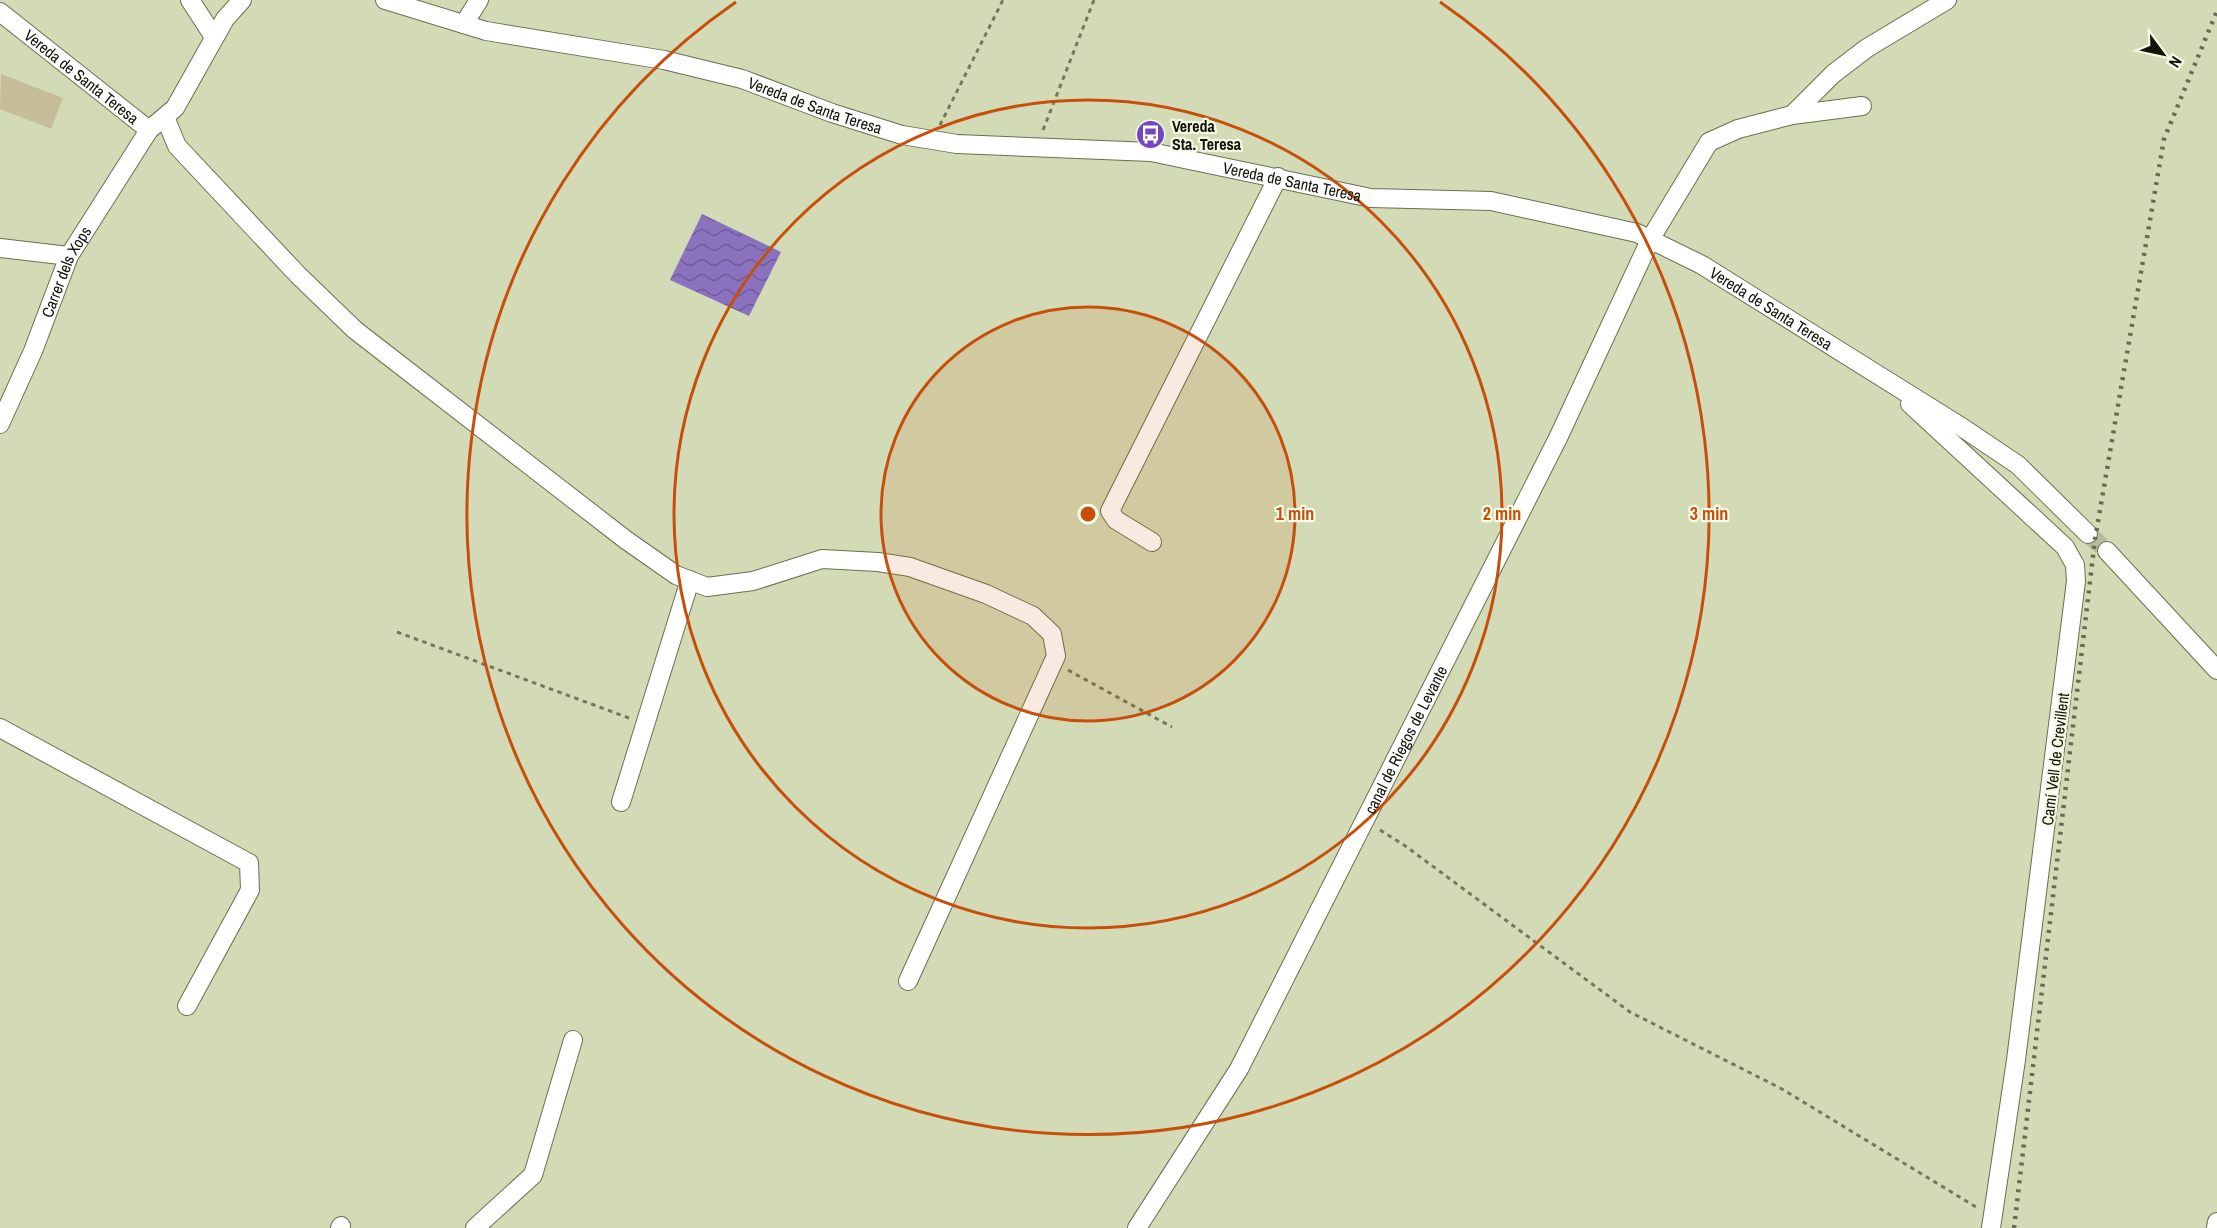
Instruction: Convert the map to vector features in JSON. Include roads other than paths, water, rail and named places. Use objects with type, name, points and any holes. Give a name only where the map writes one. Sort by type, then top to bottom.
[{"type":"street","points":[[190,0],[214,37]]},
{"type":"street","name":"Vereda de Santa Teresa","points":[[0,12],[150,130],[175,108],[225,19],[242,0]]},
{"type":"street","name":"Vereda de Santa Teresa","points":[[385,0],[486,31],[664,60],[742,79],[832,113],[902,135],[957,144],[1151,152],[1371,198],[1491,201],[1573,218],[1651,238],[1702,265],[1876,372],[2018,465],[2088,534]]},
{"type":"street","points":[[464,24],[479,0]]},
{"type":"street","points":[[1792,115],[1833,74],[1867,48],[1947,0]]},
{"type":"street","name":"canal de Riegos de Levante","points":[[1137,1228],[1239,1069],[1558,438],[1651,238],[1709,142],[1738,129],[1792,115],[1862,106]]},
{"type":"street","points":[[165,117],[177,146],[298,275],[355,330],[626,540],[676,575],[707,587],[753,581],[822,559],[878,562],[910,567],[986,594],[1033,616],[1052,634],[1056,656],[908,981]]},
{"type":"street","name":"Carrer dels Xops","points":[[0,424],[33,351],[69,256],[150,130]]},
{"type":"street","points":[[1152,543],[1116,520],[1110,511],[1278,177]]},
{"type":"street","points":[[0,248],[69,256]]},
{"type":"street","name":"Camí Vell de Crevillent","points":[[1876,372],[2066,546],[2075,565],[2076,581],[2070,644],[2018,1048],[1992,1222]]},
{"type":"street","points":[[2107,550],[2217,670]]},
{"type":"street","points":[[621,802],[690,580]]},
{"type":"street","points":[[0,728],[249,863],[250,890],[187,1006]]},
{"type":"street","points":[[475,1228],[533,1175],[573,1040]]},
{"type":"street","points":[[2216,1228],[2217,1222]]},
{"type":"water","points":[[702,214],[781,252],[749,316],[670,280]]},
{"type":"tunnel","points":[[2088,534],[2107,551]]},
{"type":"railway","points":[[2014,1228],[2095,539],[2164,139],[2217,11]]},
{"type":"place","name":"Vereda Sta. Teresa","points":[[1151,135]]}]
